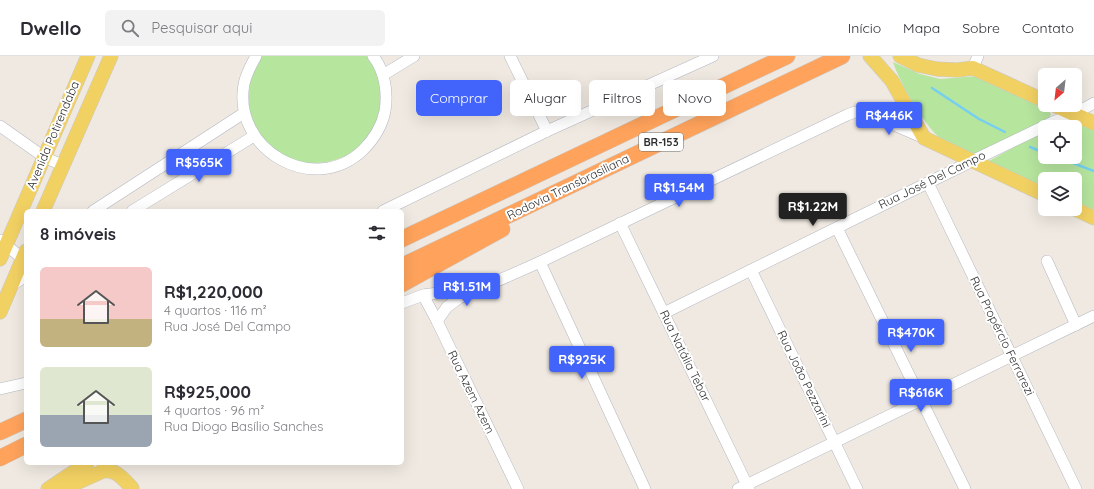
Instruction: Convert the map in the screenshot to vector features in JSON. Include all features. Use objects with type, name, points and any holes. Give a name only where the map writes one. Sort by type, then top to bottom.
[{"type":"highway","name":"Rodovia Transbrasiliana","points":[[404,238],[787,56]]},
{"type":"highway","name":"Rodovia Transbrasiliana","points":[[404,265],[842,56]]},
{"type":"highway","points":[[404,283],[506,226],[540,200]]},
{"type":"highway","points":[[0,432],[24,421]]},
{"type":"highway","points":[[0,458],[24,446]]},
{"type":"main road","name":"Avenida Potirendaba","points":[[0,259],[3,242],[44,157],[88,56]]},
{"type":"main road","name":"Avenida Potirendaba","points":[[44,209],[110,56]]},
{"type":"main road","points":[[870,56],[892,81],[924,138],[1038,192]]},
{"type":"main road","points":[[900,56],[918,65],[938,69],[957,70],[975,62],[1038,97]]},
{"type":"main road","points":[[1070,112],[1094,123]]},
{"type":"main road","points":[[1082,212],[1094,218]]},
{"type":"main road","points":[[0,312],[24,255]]},
{"type":"main road","points":[[48,489],[84,465]]},
{"type":"main road","points":[[120,466],[132,489]]},
{"type":"main road","points":[[63,489],[104,470],[110,470],[120,475],[132,489]]},
{"type":"street","points":[[256,56],[248,69],[244,83],[244,113],[248,125],[254,136],[270,153],[290,165],[312,169],[335,166],[356,157],[372,141],[383,120],[387,98],[383,75],[373,56]]},
{"type":"street","points":[[383,75],[414,56]]},
{"type":"street","points":[[510,56],[547,131]]},
{"type":"street","points":[[387,209],[547,131],[714,56]]},
{"type":"street","name":"Rua José Del Campo","points":[[664,313],[928,182],[1053,122],[1074,114],[1094,103]]},
{"type":"street","points":[[437,321],[447,307],[459,298],[540,262],[847,115],[855,112],[864,112],[924,138]]},
{"type":"street","points":[[97,209],[244,113]]},
{"type":"street","points":[[0,126],[44,157],[62,165]]},
{"type":"street","points":[[135,209],[254,136]]},
{"type":"street","name":"Rua Propércio Ferrarezi","points":[[928,182],[1076,489]]},
{"type":"street","name":"Rua Natália Tebar","points":[[620,223],[664,313],[745,488]]},
{"type":"street","points":[[837,228],[965,489]]},
{"type":"street","points":[[3,242],[24,255]]},
{"type":"street","points":[[1047,261],[1076,325]]},
{"type":"street","points":[[540,262],[645,489]]},
{"type":"street","name":"Rua João Pezzarini","points":[[751,270],[857,489]]},
{"type":"street","points":[[12,285],[24,277]]},
{"type":"street","points":[[404,302],[423,295],[454,292],[491,284]]},
{"type":"street","name":"Rua Azem Azem","points":[[423,295],[518,489]]},
{"type":"street","points":[[745,488],[835,442],[1094,316]]},
{"type":"street","points":[[0,389],[24,383]]},
{"type":"green space","points":[[262,56],[369,56],[381,79],[383,86],[383,100],[377,122],[369,136],[358,148],[345,156],[330,161],[315,163],[299,161],[284,156],[271,147],[258,131],[249,108],[251,76],[255,66]]},
{"type":"green space","points":[[893,62],[920,74],[940,79],[978,76],[1038,104],[1038,112],[1049,112],[1051,114],[1048,120],[1038,120],[1038,125],[973,155],[947,143],[934,132],[913,102]]},
{"type":"green space","points":[[1082,124],[1094,129],[1094,215],[1082,209],[1082,172],[1038,172],[1038,190],[987,166],[989,161],[1038,134],[1038,164],[1082,164]]},
{"type":"waterway","points":[[932,88],[979,119],[1005,132]]},
{"type":"waterway","points":[[1030,147],[1038,150]]},
{"type":"waterway","points":[[1076,164],[1094,171]]}]
